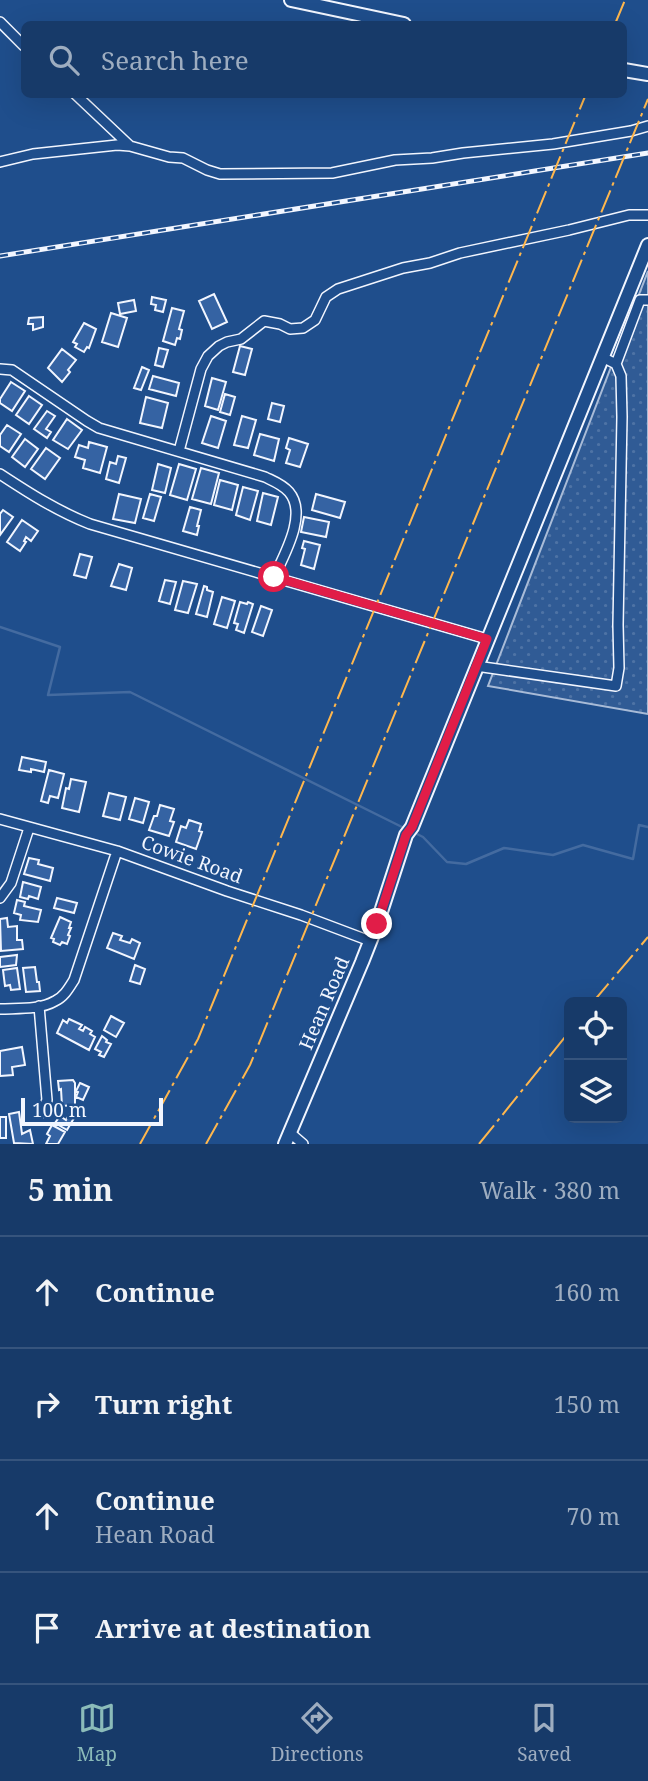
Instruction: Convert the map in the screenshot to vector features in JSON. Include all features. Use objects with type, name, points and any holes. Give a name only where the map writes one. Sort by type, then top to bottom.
[{"type":"street","points":[[291,0],[390,21]]},
{"type":"street","points":[[0,22],[21,43]]},
{"type":"street","points":[[627,71],[648,75]]},
{"type":"street","points":[[79,98],[130,146]]},
{"type":"street","points":[[0,162],[33,154],[117,145],[183,158],[220,174],[332,173],[395,160],[553,145],[648,126]]},
{"type":"street","points":[[179,451],[201,369],[208,356],[219,346],[241,339],[264,321],[290,329],[303,328],[314,320],[326,297],[338,289],[460,253],[629,215],[648,215]]},
{"type":"street","name":"Hean Road","points":[[287,1138],[370,941],[409,831],[648,245]]},
{"type":"street","points":[[616,364],[640,300],[648,300]]},
{"type":"street","points":[[476,666],[616,686],[619,668],[623,442],[621,376],[616,364],[602,357]]},
{"type":"street","points":[[0,369],[12,369],[99,428],[279,483],[290,493],[295,507],[295,522],[291,540],[274,577]]},
{"type":"street","points":[[0,474],[44,502],[90,524],[487,639]]},
{"type":"street","name":"Cowie Road","points":[[0,819],[117,851],[370,941]]},
{"type":"street","points":[[0,898],[11,883],[29,828]]},
{"type":"street","points":[[0,1009],[40,1006],[56,1001],[65,994],[74,980],[117,851]]},
{"type":"street","points":[[40,1006],[47,1100],[41,1113]]},
{"type":"street","points":[[287,1138],[303,1144]]},
{"type":"shaded area","points":[[648,271],[648,714],[488,686]]},
{"type":"building","points":[[214,294],[227,322],[212,329],[199,301]]},
{"type":"building","points":[[152,297],[166,300],[163,312],[155,310],[156,305],[151,304]]},
{"type":"building","points":[[134,300],[136,311],[120,314],[118,303]]},
{"type":"building","points":[[172,308],[184,311],[179,329],[182,330],[180,339],[177,338],[175,345],[163,341]]},
{"type":"building","points":[[111,313],[127,318],[118,347],[102,342]]},
{"type":"building","points":[[43,317],[43,327],[33,330],[33,324],[28,324],[29,318]]},
{"type":"building","points":[[84,323],[96,329],[89,348],[84,352],[75,347],[77,344],[73,342]]},
{"type":"building","points":[[240,346],[252,349],[245,375],[233,372]]},
{"type":"building","points":[[159,348],[168,350],[163,367],[155,365]]},
{"type":"building","points":[[62,349],[76,360],[62,382],[48,368]]},
{"type":"building","points":[[142,367],[149,370],[141,390],[134,388]]},
{"type":"building","points":[[153,376],[179,383],[176,396],[149,389]]},
{"type":"building","points":[[212,378],[226,382],[218,410],[205,406]]},
{"type":"building","points":[[11,382],[25,391],[12,411],[0,403]]},
{"type":"building","points":[[225,394],[235,397],[230,415],[220,412]]},
{"type":"building","points":[[29,396],[42,405],[29,424],[16,415]]},
{"type":"building","points":[[146,397],[168,403],[162,428],[140,423]]},
{"type":"building","points":[[272,403],[284,406],[280,422],[268,419]]},
{"type":"building","points":[[47,411],[55,416],[46,429],[51,432],[47,438],[34,429]]},
{"type":"building","points":[[211,416],[226,421],[218,448],[202,443]]},
{"type":"building","points":[[242,416],[256,420],[248,448],[234,445]]},
{"type":"building","points":[[67,419],[82,430],[68,449],[53,440]]},
{"type":"building","points":[[7,425],[21,434],[9,452],[0,446],[0,435]]},
{"type":"building","points":[[260,434],[279,439],[274,461],[254,455]]},
{"type":"building","points":[[289,438],[308,444],[300,467],[286,463],[290,450],[286,448]]},
{"type":"building","points":[[25,439],[38,449],[25,467],[12,457]]},
{"type":"building","points":[[89,442],[107,447],[100,473],[83,468],[85,460],[75,457],[79,445],[88,448]]},
{"type":"building","points":[[46,448],[60,458],[45,479],[31,469]]},
{"type":"building","points":[[118,456],[126,458],[119,483],[106,479],[110,462],[116,464]]},
{"type":"building","points":[[158,464],[171,468],[165,493],[152,490]]},
{"type":"building","points":[[179,464],[196,469],[187,500],[170,495]]},
{"type":"building","points":[[201,468],[219,473],[211,504],[192,499]]},
{"type":"building","points":[[220,480],[238,485],[232,510],[214,505]]},
{"type":"building","points":[[243,487],[258,491],[250,520],[236,515]]},
{"type":"building","points":[[263,493],[278,497],[271,525],[257,521]]},
{"type":"building","points":[[119,494],[141,499],[135,523],[113,519]]},
{"type":"building","points":[[150,494],[161,497],[154,521],[143,518]]},
{"type":"building","points":[[316,494],[345,502],[340,518],[312,510]]},
{"type":"building","points":[[190,507],[201,510],[197,535],[183,531]]},
{"type":"building","points":[[3,510],[13,517],[0,535],[0,514]]},
{"type":"building","points":[[304,517],[329,522],[326,537],[301,532]]},
{"type":"building","points":[[22,520],[38,531],[31,541],[26,537],[20,551],[7,542]]},
{"type":"building","points":[[304,541],[320,545],[314,569],[301,565]]},
{"type":"building","points":[[80,554],[92,557],[86,578],[74,575]]},
{"type":"building","points":[[119,564],[132,568],[126,590],[111,586]]},
{"type":"building","points":[[165,580],[176,582],[170,604],[159,601]]},
{"type":"building","points":[[183,581],[197,584],[188,613],[175,610]]},
{"type":"building","points":[[204,586],[213,592],[207,617],[196,614]]},
{"type":"building","points":[[222,597],[235,601],[227,628],[214,624]]},
{"type":"building","points":[[240,602],[253,604],[244,633],[236,630],[238,624],[234,623]]},
{"type":"building","points":[[261,606],[272,610],[263,636],[252,632]]},
{"type":"building","points":[[22,757],[46,762],[44,772],[19,770]]},
{"type":"building","points":[[49,770],[64,774],[58,798],[50,796],[48,803],[41,801]]},
{"type":"building","points":[[71,779],[86,782],[79,812],[62,808],[66,788],[69,789]]},
{"type":"building","points":[[109,793],[126,797],[120,820],[103,816]]},
{"type":"building","points":[[135,798],[149,802],[143,823],[129,819]]},
{"type":"building","points":[[160,805],[174,809],[170,821],[174,822],[169,836],[149,830]]},
{"type":"building","points":[[189,820],[201,824],[199,831],[202,832],[196,849],[176,842],[181,826],[186,828]]},
{"type":"building","points":[[29,858],[53,868],[50,881],[24,874]]},
{"type":"building","points":[[23,882],[41,887],[38,899],[20,897]]},
{"type":"building","points":[[57,898],[77,903],[74,913],[54,908]]},
{"type":"building","points":[[17,900],[25,902],[24,906],[41,910],[38,922],[20,920],[21,915],[14,913]]},
{"type":"building","points":[[60,917],[71,922],[71,928],[67,944],[62,942],[60,945],[51,938]]},
{"type":"building","points":[[7,918],[8,927],[17,926],[17,940],[22,940],[23,949],[1,951],[0,919]]},
{"type":"building","points":[[113,933],[122,936],[120,940],[130,943],[132,939],[140,943],[134,959],[107,948]]},
{"type":"building","points":[[17,955],[16,965],[0,967],[0,957]]},
{"type":"building","points":[[135,965],[145,969],[140,984],[130,981]]},
{"type":"building","points":[[35,967],[40,991],[26,992],[23,968]]},
{"type":"building","points":[[17,968],[20,989],[11,990],[10,985],[5,986],[3,970]]},
{"type":"building","points":[[111,1016],[124,1023],[116,1037],[104,1030]]},
{"type":"building","points":[[69,1019],[82,1025],[79,1029],[83,1031],[85,1027],[92,1031],[90,1034],[95,1037],[89,1050],[57,1033],[63,1020],[67,1023]]},
{"type":"building","points":[[102,1036],[111,1044],[104,1057],[95,1049]]},
{"type":"building","points":[[22,1047],[25,1065],[12,1067],[13,1075],[0,1076],[0,1051]]},
{"type":"building","points":[[73,1080],[75,1105],[62,1106],[58,1081]]},
{"type":"building","points":[[80,1083],[89,1087],[83,1100],[76,1097]]},
{"type":"building","points":[[19,1112],[22,1134],[30,1130],[33,1144],[14,1143],[9,1114]]},
{"type":"building","points":[[69,1115],[74,1118],[67,1130],[55,1123],[60,1116],[66,1120]]},
{"type":"building","points":[[0,1117],[6,1117],[6,1138],[0,1138]]},
{"type":"building","points":[[52,1125],[65,1132],[58,1144],[46,1144],[50,1136],[47,1134]]},
{"type":"waterway","points":[[0,627],[60,647],[48,695],[130,692],[404,828]]},
{"type":"waterway","points":[[413,832],[423,837],[447,862],[466,864],[504,848],[553,855],[583,845],[633,859],[639,825],[648,827]]},
{"type":"railway","points":[[0,256],[648,153]]},
{"type":"power","points":[[616,21],[625,0]]},
{"type":"power","points":[[140,1144],[198,1039],[584,98]]},
{"type":"power","points":[[206,1144],[250,1065],[648,99]]},
{"type":"power","points":[[597,997],[648,937]]},
{"type":"power","points":[[479,1144],[564,1038]]},
{"type":"route","points":[[274,577],[487,639],[412,827],[406,835],[377,924]]}]
